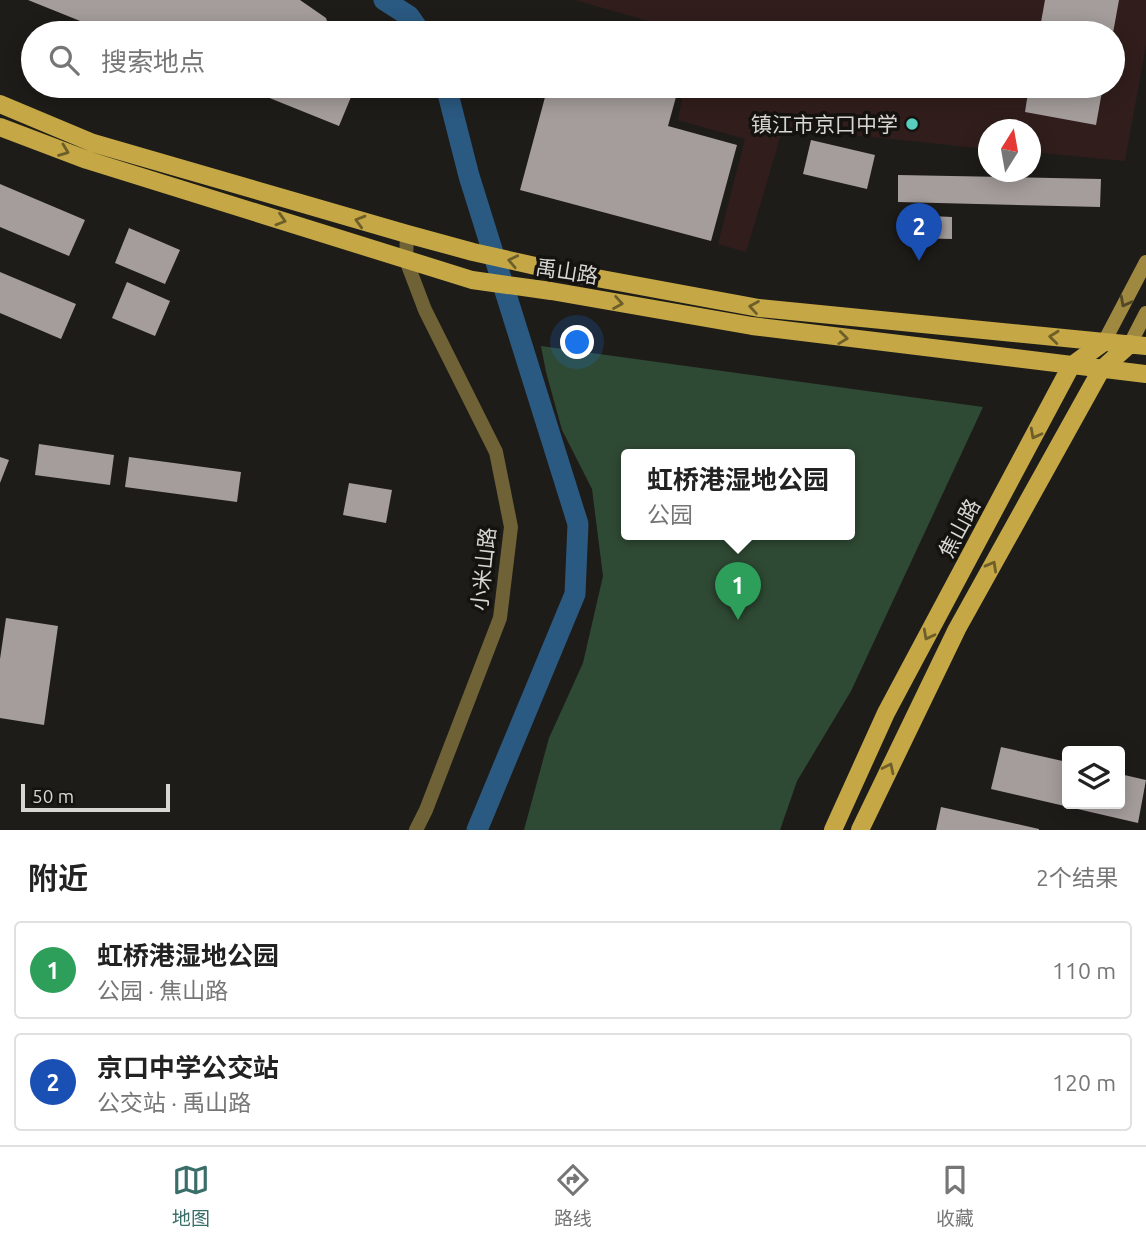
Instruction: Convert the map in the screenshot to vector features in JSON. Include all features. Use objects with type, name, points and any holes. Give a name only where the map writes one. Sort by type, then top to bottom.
[{"type":"main road","name":"禹山路","points":[[0,104],[93,143],[407,234],[553,270],[759,308],[1138,345]]},
{"type":"main road","name":"禹山路","points":[[0,127],[87,160],[472,280],[752,326],[1146,374]]},
{"type":"main road","name":"焦山路","points":[[833,830],[886,713],[1071,366],[1104,342],[1146,262]]},
{"type":"main road","points":[[860,830],[957,629],[1101,370],[1138,345],[1146,313]]},
{"type":"street","name":"小米山路","points":[[407,234],[406,260],[425,310],[496,452],[511,527],[500,618],[416,830]]},
{"type":"shaded area","name":"镇江市京口中学","points":[[575,0],[1146,0],[1146,45],[1125,161],[1041,153],[1041,119],[978,119],[978,148],[783,128],[746,252],[718,244],[745,139],[678,120],[682,98],[1125,98],[1125,21],[648,21]]},
{"type":"green space","points":[[541,346],[983,407],[851,691],[797,781],[780,830],[524,830],[549,738],[583,663],[603,576],[592,489],[562,430]]},
{"type":"building","points":[[28,0],[300,0],[327,21],[80,21]]},
{"type":"building","points":[[1045,0],[1119,0],[1115,21],[1041,21]]},
{"type":"building","points":[[270,98],[351,98],[339,126]]},
{"type":"building","points":[[545,98],[676,98],[668,126],[737,145],[711,241],[520,190]]},
{"type":"building","points":[[1027,98],[1101,98],[1096,125],[1025,112]]},
{"type":"building","points":[[811,140],[875,155],[867,189],[803,174]]},
{"type":"building","points":[[898,175],[978,177],[978,182],[1041,182],[1041,178],[1101,179],[1100,207],[898,202]]},
{"type":"building","points":[[0,184],[85,220],[69,256],[0,227]]},
{"type":"building","points":[[910,215],[952,217],[952,239],[909,238]]},
{"type":"building","points":[[129,228],[180,250],[165,284],[115,263]]},
{"type":"building","points":[[0,272],[76,304],[61,339],[0,313]]},
{"type":"building","points":[[127,282],[170,301],[155,336],[112,318]]},
{"type":"building","points":[[39,444],[114,455],[110,485],[35,475]]},
{"type":"building","points":[[0,457],[9,460],[0,483]]},
{"type":"building","points":[[129,457],[241,472],[237,502],[125,487]]},
{"type":"building","points":[[349,483],[392,490],[386,523],[343,515]]},
{"type":"building","points":[[6,618],[58,626],[44,725],[0,718],[0,659]]},
{"type":"building","points":[[1001,747],[1062,761],[1062,805],[991,789]]},
{"type":"building","points":[[1125,775],[1146,780],[1138,823],[1077,809],[1125,809]]},
{"type":"building","points":[[941,807],[1039,829],[1039,830],[936,830]]},
{"type":"waterway","points":[[384,0],[413,21]]},
{"type":"waterway","points":[[449,98],[469,176],[578,524],[575,594],[477,830]]},
{"type":"place","name":"镇江市京口中学","points":[[912,124]]},
{"type":"place","name":"京口中学公交站","points":[[919,261]]},
{"type":"place","name":"虹桥港湿地公园","points":[[738,620]]}]
